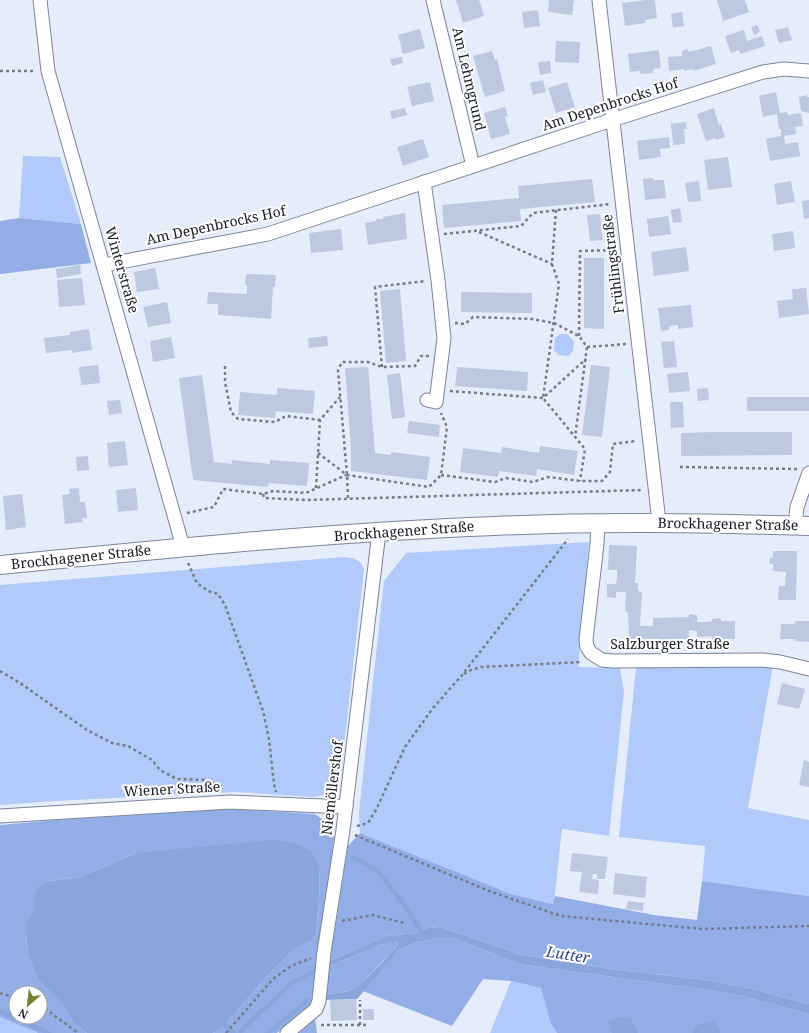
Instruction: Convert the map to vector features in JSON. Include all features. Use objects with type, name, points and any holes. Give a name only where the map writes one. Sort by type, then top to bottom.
[{"type":"main road","name":"Brockhagener Straße","points":[[0,565],[183,547],[379,532],[496,526],[658,523],[802,525]]},
{"type":"street","name":"Winterstraße","points":[[40,0],[48,71],[183,547]]},
{"type":"street","name":"Am Lehmgrund","points":[[433,0],[473,166]]},
{"type":"street","name":"Frühlingstraße","points":[[599,0],[656,489],[658,523]]},
{"type":"street","name":"Am Depenbrocks Hof","points":[[104,265],[268,234],[612,120],[763,72],[784,69],[809,71]]},
{"type":"street","points":[[424,182],[438,280],[444,338],[443,356],[434,397]]},
{"type":"street","points":[[802,525],[797,507],[805,471]]},
{"type":"street","name":"Salzburger Straße","points":[[598,524],[586,640],[587,647],[591,654],[602,660],[627,662],[771,660],[809,669]]},
{"type":"street","name":"Niemöllershof","points":[[287,1033],[316,1009],[319,1001],[324,952],[346,807],[379,532]]},
{"type":"street","name":"Wiener Straße","points":[[0,816],[230,802],[346,807]]},
{"type":"path","points":[[0,71],[48,71]]},
{"type":"path","points":[[431,234],[478,231],[520,226],[533,213],[622,203]]},
{"type":"path","points":[[556,210],[552,264],[559,284],[543,398],[585,449],[580,481]]},
{"type":"path","points":[[478,231],[552,264]]},
{"type":"path","points":[[579,336],[580,251],[627,250]]},
{"type":"path","points":[[382,367],[375,287],[438,280]]},
{"type":"path","points":[[443,323],[465,324],[473,317],[532,319],[554,323],[579,336],[587,347],[575,437]]},
{"type":"path","points":[[587,347],[638,343]]},
{"type":"path","points":[[348,498],[338,370],[342,362],[368,362],[382,367],[414,366],[421,356],[443,356]]},
{"type":"path","points":[[318,453],[347,475],[430,487],[441,475],[447,427],[434,397],[543,398],[586,359]]},
{"type":"path","points":[[225,366],[225,382],[231,412],[238,419],[275,422],[286,416],[320,420]]},
{"type":"path","points":[[316,488],[320,420],[341,396]]},
{"type":"path","points":[[441,475],[495,482],[506,478],[533,482],[548,477],[580,481],[602,481],[610,472],[613,444],[650,439]]},
{"type":"path","points":[[680,467],[805,471]]},
{"type":"path","points":[[175,516],[214,507],[223,490],[263,494],[273,491],[306,493],[347,475]]},
{"type":"path","points":[[263,494],[264,498],[306,500],[656,489]]},
{"type":"path","points":[[343,830],[368,823],[376,810],[405,747],[433,708],[462,675],[568,540],[568,535]]},
{"type":"path","points":[[183,547],[197,583],[208,591],[218,594],[225,605],[263,710],[269,740],[274,784],[279,804]]},
{"type":"path","points":[[462,675],[481,667],[579,663],[591,654]]},
{"type":"path","points":[[0,671],[20,682],[87,730],[112,743],[128,746],[152,760],[160,770],[177,779],[206,780],[221,786],[230,802]]},
{"type":"path","points":[[343,830],[496,894],[561,916],[703,929],[809,926]]},
{"type":"path","points":[[328,924],[373,915],[404,923]]},
{"type":"path","points":[[226,1033],[272,979],[291,966],[324,952]]},
{"type":"path","points":[[360,1000],[360,1025]]},
{"type":"path","points":[[48,1011],[78,1033]]},
{"type":"path","points":[[321,1025],[368,1025]]},
{"type":"shaded area","points":[[23,156],[60,157],[81,224],[19,218]]},
{"type":"shaded area","points":[[19,218],[81,224],[91,263],[0,274],[0,221]]},
{"type":"shaded area","points":[[560,334],[567,334],[574,341],[573,351],[568,356],[559,355],[554,350],[555,338]]},
{"type":"shaded area","points":[[589,542],[578,667],[620,668],[624,692],[609,836],[562,829],[554,904],[511,894],[360,833],[359,812],[384,581],[406,553]]},
{"type":"shaded area","points":[[344,557],[351,558],[361,563],[364,569],[341,773],[332,791],[324,795],[313,797],[235,792],[0,805],[0,585]]},
{"type":"shaded area","points":[[773,665],[748,808],[809,820],[809,896],[702,881],[705,846],[619,837],[636,668]]},
{"type":"shaded area","points":[[231,809],[315,814],[327,823],[334,837],[313,1003],[277,1033],[213,1033],[225,1025],[267,976],[286,957],[299,947],[312,941],[316,934],[320,866],[136,853],[80,877],[51,881],[34,899],[34,908],[25,924],[28,954],[37,979],[43,985],[8,985],[8,1020],[0,1017],[0,825]]},
{"type":"shaded area","points":[[360,833],[511,894],[553,904],[555,896],[654,915],[697,920],[702,881],[809,896],[809,1004],[748,988],[707,980],[618,970],[522,955],[440,927],[428,928],[417,933],[386,936],[330,961],[348,846]]},
{"type":"shaded area","points":[[272,840],[292,842],[311,851],[320,866],[316,934],[312,941],[299,947],[286,957],[267,976],[225,1025],[213,1033],[87,1033],[73,1023],[64,1006],[48,990],[48,985],[43,985],[37,979],[28,954],[25,924],[34,908],[34,899],[39,886],[51,881],[80,877],[136,853]]},
{"type":"shaded area","points":[[440,927],[522,955],[618,970],[707,980],[748,988],[809,1004],[809,1014],[746,997],[707,990],[519,964],[456,939],[438,938],[414,943],[399,950],[357,999],[326,1000],[326,994],[348,991],[361,983],[398,945],[397,941],[383,944],[329,966],[330,961],[386,936],[417,933],[428,928]]},
{"type":"shaded area","points":[[438,938],[456,939],[519,964],[707,990],[746,997],[809,1014],[809,1033],[639,1033],[631,1018],[612,1031],[612,1033],[557,1033],[550,1022],[541,988],[511,981],[483,979],[452,1026],[363,991],[399,950],[414,943]]},
{"type":"shaded area","points":[[397,940],[398,945],[361,983],[348,991],[326,994],[329,966],[383,944]]},
{"type":"shaded area","points":[[511,981],[541,988],[550,1022],[557,1033],[490,1033]]},
{"type":"shaded area","points":[[48,990],[64,1006],[73,1023],[87,1033],[38,1033],[19,1025],[48,1025]]},
{"type":"shaded area","points":[[0,1017],[8,1020],[8,1025],[19,1025],[38,1033],[0,1033]]},
{"type":"shaded area","points":[[315,1017],[317,1033],[295,1033]]},
{"type":"shaded area","points":[[619,1017],[631,1018],[639,1033],[612,1033],[609,1022]]},
{"type":"shaded area","points":[[707,1022],[715,1022],[720,1033],[693,1033],[693,1029],[698,1025]]},
{"type":"building","points":[[456,0],[479,0],[484,16],[463,23]]},
{"type":"building","points":[[549,0],[574,0],[572,15],[548,12]]},
{"type":"building","points":[[655,0],[657,18],[645,20],[645,23],[625,26],[622,3]]},
{"type":"building","points":[[717,0],[745,0],[749,12],[723,21]]},
{"type":"building","points":[[538,10],[540,26],[524,28],[522,12]]},
{"type":"building","points":[[682,12],[684,26],[673,28],[671,14]]},
{"type":"building","points":[[757,25],[760,32],[754,35],[751,27]]},
{"type":"building","points":[[788,27],[792,40],[779,43],[775,30]]},
{"type":"building","points":[[420,29],[425,48],[403,54],[398,35]]},
{"type":"building","points":[[744,30],[747,41],[762,36],[765,46],[740,54],[739,50],[731,53],[725,36]]},
{"type":"building","points":[[556,41],[580,42],[579,63],[555,62]]},
{"type":"building","points":[[711,46],[716,64],[693,71],[693,69],[684,71],[684,69],[669,71],[668,57],[682,56],[682,51],[687,49],[689,52]]},
{"type":"building","points":[[659,50],[661,68],[653,69],[653,73],[640,74],[640,71],[630,72],[628,54]]},
{"type":"building","points":[[492,51],[495,60],[497,59],[505,91],[485,97],[473,56]]},
{"type":"building","points":[[402,57],[403,63],[392,66],[390,59]]},
{"type":"building","points":[[550,61],[551,73],[540,75],[538,62]]},
{"type":"building","points":[[543,80],[546,92],[533,95],[530,83]]},
{"type":"building","points":[[430,82],[434,101],[412,106],[407,87]]},
{"type":"building","points":[[567,82],[575,107],[556,113],[548,88]]},
{"type":"building","points":[[776,92],[780,113],[787,112],[788,115],[801,113],[803,126],[795,127],[796,134],[784,136],[785,144],[798,142],[800,156],[770,161],[766,139],[781,136],[781,129],[779,129],[777,114],[763,117],[759,96]]},
{"type":"building","points":[[807,95],[807,97],[809,97],[809,113],[801,111],[799,97]]},
{"type":"building","points":[[505,107],[508,116],[505,117],[510,134],[491,139],[484,113]]},
{"type":"building","points":[[405,108],[407,115],[392,119],[390,111]]},
{"type":"building","points":[[714,108],[719,125],[721,124],[725,137],[706,141],[697,114]]},
{"type":"building","points":[[686,122],[687,129],[684,129],[685,144],[673,145],[671,124]]},
{"type":"building","points":[[669,137],[670,148],[660,149],[661,157],[639,160],[637,141]]},
{"type":"building","points":[[423,139],[429,157],[403,166],[397,147]]},
{"type":"building","points":[[728,157],[732,187],[708,190],[704,160]]},
{"type":"building","points":[[653,178],[653,180],[664,180],[666,198],[645,200],[643,179]]},
{"type":"building","points":[[592,179],[595,202],[520,209],[521,221],[444,228],[442,205],[519,198],[518,186]]},
{"type":"building","points":[[699,181],[701,201],[688,202],[685,183]]},
{"type":"building","points":[[791,181],[795,202],[777,205],[774,184]]},
{"type":"building","points":[[809,200],[809,218],[804,219],[802,201]]},
{"type":"building","points":[[680,208],[682,222],[673,223],[671,210]]},
{"type":"building","points":[[405,213],[407,239],[368,245],[365,223],[376,221],[376,219],[383,219],[383,217]]},
{"type":"building","points":[[600,214],[603,240],[590,241],[587,215]]},
{"type":"building","points":[[668,216],[671,234],[649,237],[647,219]]},
{"type":"building","points":[[341,229],[343,250],[311,253],[309,233]]},
{"type":"building","points":[[793,231],[795,248],[774,251],[772,234]]},
{"type":"building","points":[[686,247],[689,271],[654,276],[651,252]]},
{"type":"building","points":[[584,258],[604,258],[604,329],[584,328]]},
{"type":"building","points":[[80,265],[81,274],[57,278],[56,269]]},
{"type":"building","points":[[155,268],[159,289],[137,292],[134,272]]},
{"type":"building","points":[[246,274],[276,275],[275,287],[273,287],[271,319],[218,315],[218,304],[207,304],[208,292],[247,294],[247,285],[245,285]]},
{"type":"building","points":[[82,278],[85,305],[59,307],[57,280]]},
{"type":"building","points":[[806,288],[809,314],[779,318],[777,301],[793,299],[792,289]]},
{"type":"building","points":[[400,289],[406,361],[386,363],[380,291]]},
{"type":"building","points":[[461,292],[532,293],[532,313],[461,312]]},
{"type":"building","points":[[167,302],[171,323],[148,327],[143,307]]},
{"type":"building","points":[[691,305],[693,327],[678,329],[678,325],[669,326],[669,330],[661,331],[658,308]]},
{"type":"building","points":[[89,329],[92,350],[72,353],[72,350],[46,353],[44,338],[70,335],[70,332]]},
{"type":"building","points":[[327,336],[328,346],[309,348],[308,338]]},
{"type":"building","points":[[171,337],[175,358],[153,362],[150,341]]},
{"type":"building","points":[[674,341],[677,367],[664,368],[661,342]]},
{"type":"building","points":[[98,365],[100,383],[81,385],[79,367]]},
{"type":"building","points":[[591,365],[610,367],[602,437],[582,435]]},
{"type":"building","points":[[368,367],[375,453],[391,455],[391,452],[430,457],[427,480],[351,471],[351,449],[345,368]]},
{"type":"building","points":[[457,367],[528,372],[527,391],[455,386]]},
{"type":"building","points":[[688,372],[690,391],[669,393],[667,374]]},
{"type":"building","points":[[400,373],[405,417],[392,419],[387,375]]},
{"type":"building","points":[[202,375],[214,462],[232,464],[232,460],[270,464],[270,460],[309,463],[307,486],[269,483],[268,487],[193,480],[179,378]]},
{"type":"building","points":[[277,388],[315,391],[313,414],[276,411],[275,418],[238,415],[240,392],[277,395]]},
{"type":"building","points":[[708,388],[709,400],[698,401],[697,389]]},
{"type":"building","points":[[747,397],[809,397],[809,411],[747,411]]},
{"type":"building","points":[[120,400],[122,413],[109,415],[107,401]]},
{"type":"building","points":[[670,402],[683,402],[684,427],[671,428]]},
{"type":"building","points":[[409,421],[440,425],[439,437],[407,433]]},
{"type":"building","points":[[792,432],[792,455],[681,456],[681,433]]},
{"type":"building","points":[[125,441],[128,465],[109,467],[107,443]]},
{"type":"building","points":[[540,446],[578,451],[574,475],[537,469],[536,476],[499,471],[498,477],[460,472],[463,448],[501,453],[502,447],[539,453]]},
{"type":"building","points":[[88,456],[89,470],[77,471],[76,457]]},
{"type":"building","points":[[79,488],[80,502],[85,502],[87,518],[82,518],[83,522],[65,524],[62,495],[70,494],[69,489]]},
{"type":"building","points":[[136,488],[138,510],[118,512],[116,490]]},
{"type":"building","points":[[22,494],[26,527],[6,530],[3,496]]},
{"type":"building","points":[[609,545],[637,546],[635,583],[638,583],[638,591],[642,592],[640,626],[653,626],[653,618],[689,617],[689,614],[697,615],[697,622],[709,622],[712,621],[712,619],[721,618],[721,621],[735,621],[735,639],[712,639],[712,636],[697,637],[697,631],[689,630],[689,639],[629,639],[628,612],[625,611],[626,592],[616,592],[616,598],[607,597],[607,584],[616,584],[617,579],[617,570],[608,570]]},
{"type":"building","points":[[773,551],[797,551],[796,600],[778,600],[779,586],[785,586],[786,572],[773,571],[773,564],[769,564],[770,558],[773,558]]},
{"type":"building","points":[[795,621],[809,621],[809,642],[795,641],[795,639],[780,639],[781,624],[795,624]]},
{"type":"building","points":[[782,683],[805,689],[799,709],[777,704]]},
{"type":"building","points":[[804,760],[809,762],[809,787],[799,785]]},
{"type":"building","points":[[572,853],[608,857],[605,879],[597,879],[597,874],[593,874],[592,879],[599,880],[598,894],[579,892],[582,872],[570,871]]},
{"type":"building","points":[[615,873],[647,877],[645,898],[613,894]]},
{"type":"building","points":[[628,901],[644,903],[643,911],[626,909]]},
{"type":"building","points":[[356,999],[357,1020],[331,1021],[330,1000]]},
{"type":"building","points":[[363,1009],[374,1009],[374,1020],[363,1020]]},
{"type":"waterway","points":[[353,857],[378,871],[404,905],[424,936]]},
{"type":"waterway","name":"Lutter","points":[[240,1033],[293,982],[317,970]]},
{"type":"waterway","points":[[268,1033],[308,1000]]},
{"type":"waterway","name":"Lutter","points":[[0,1011],[49,1033]]},
{"type":"waterway","points":[[225,1025],[234,1033]]}]
